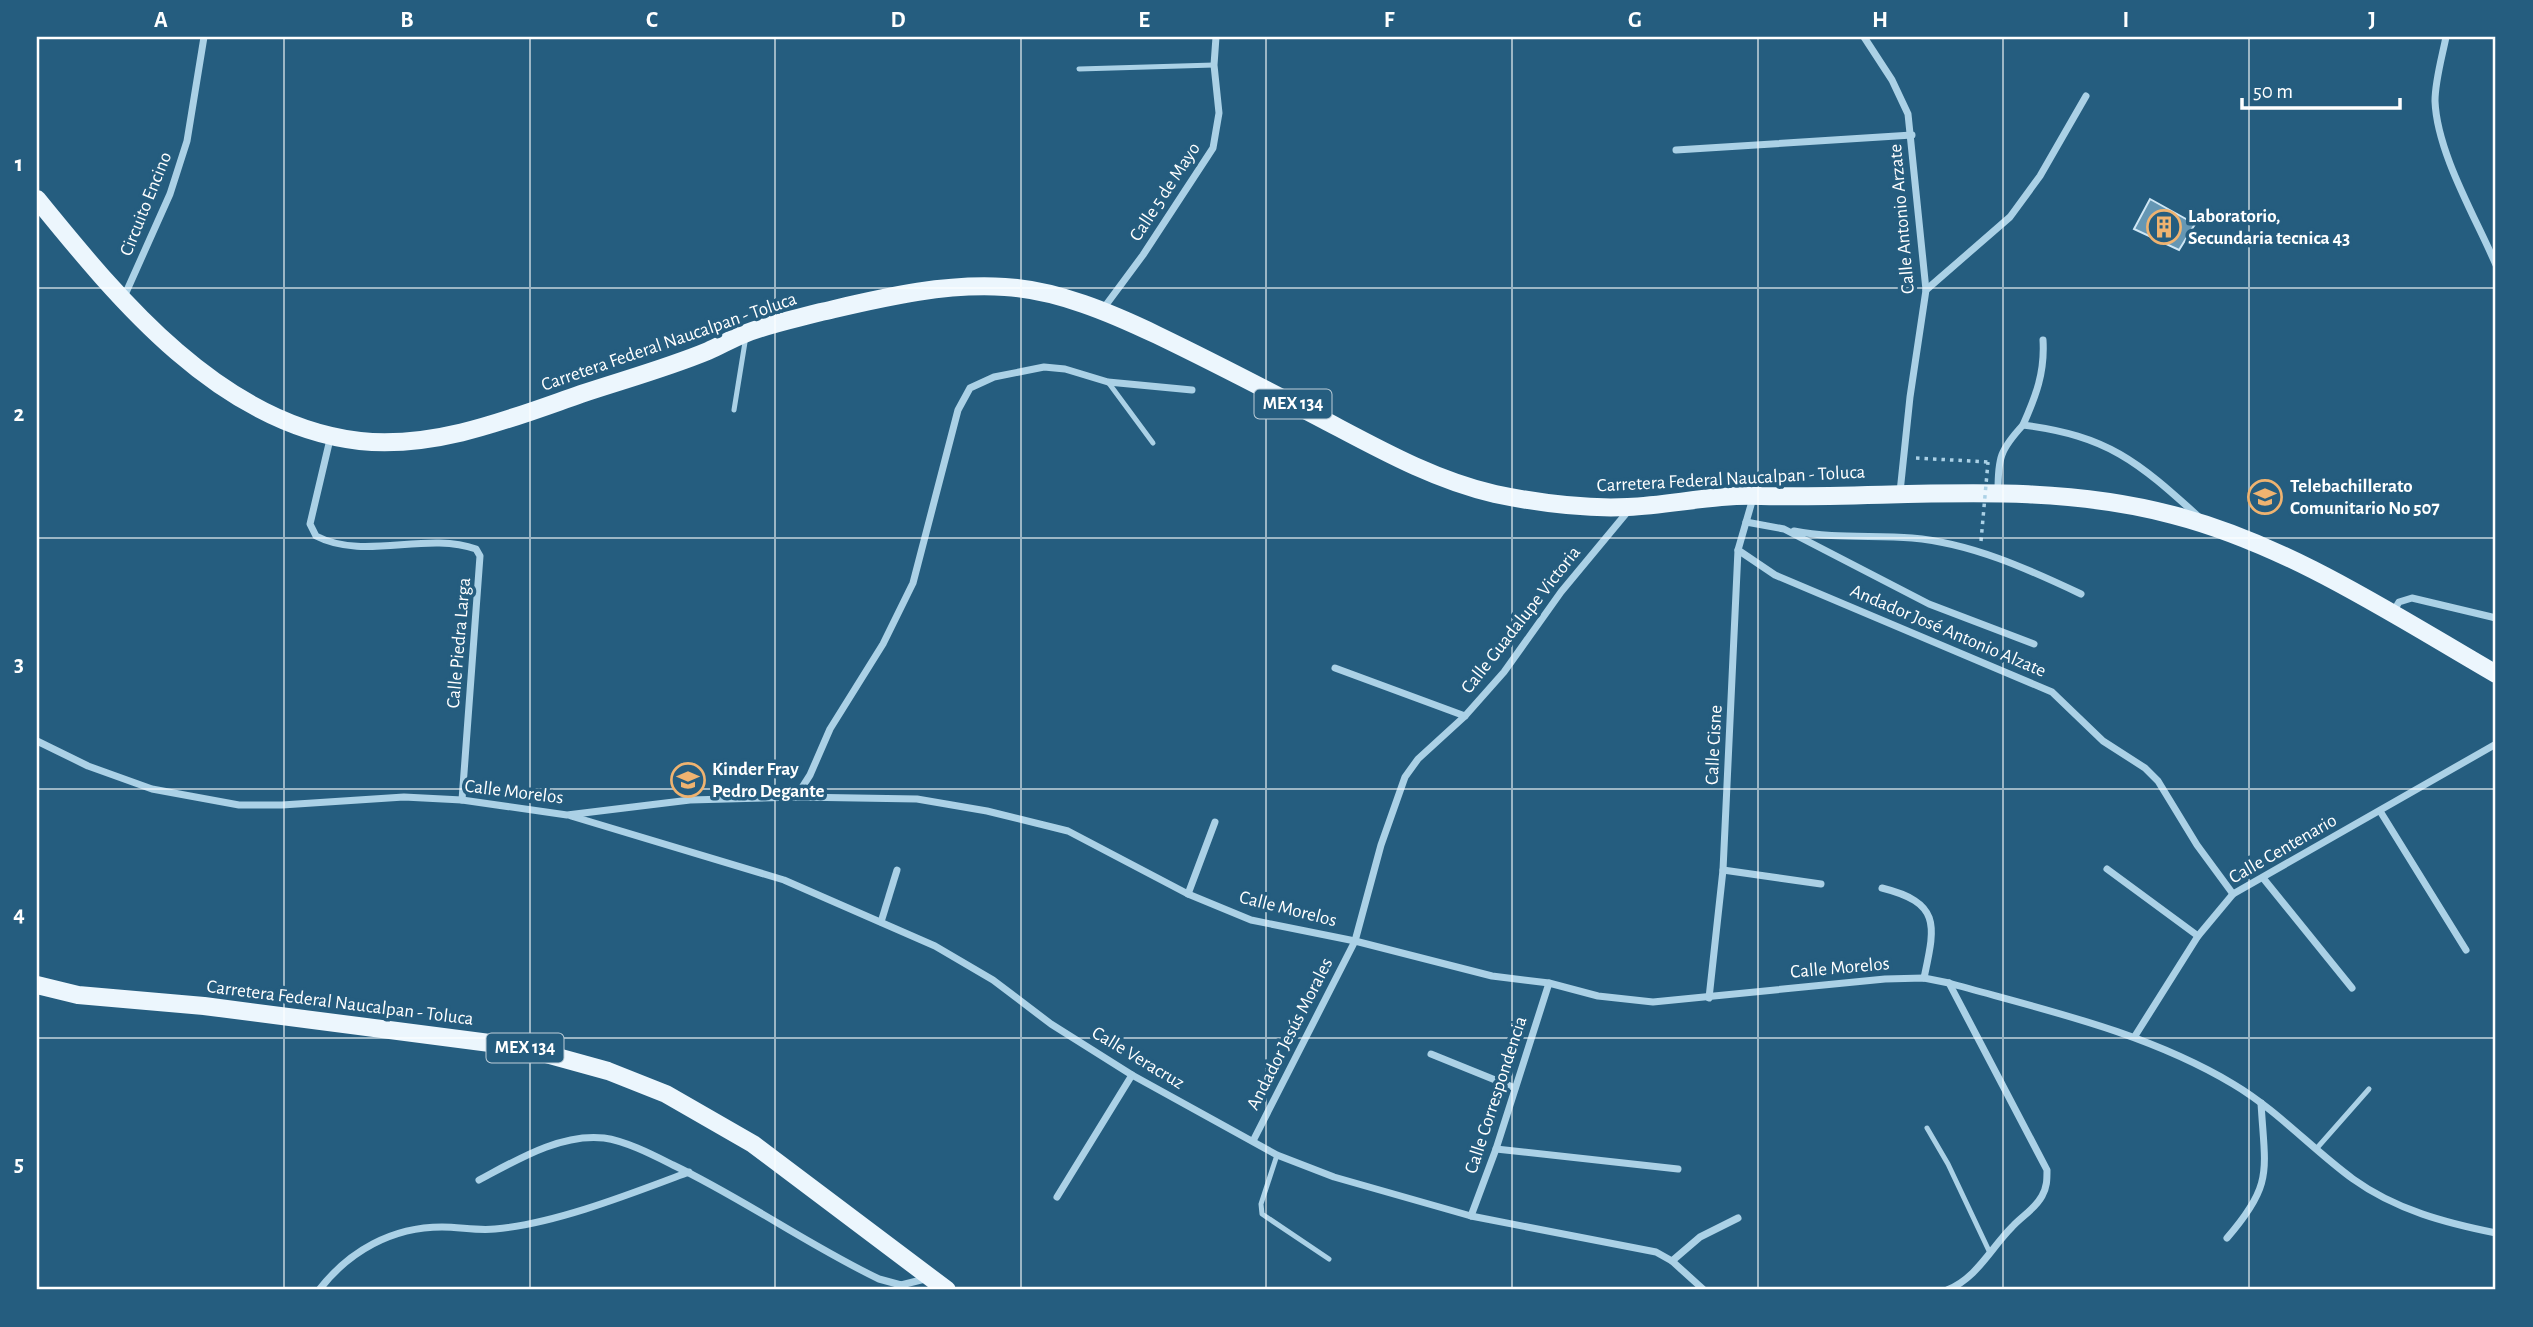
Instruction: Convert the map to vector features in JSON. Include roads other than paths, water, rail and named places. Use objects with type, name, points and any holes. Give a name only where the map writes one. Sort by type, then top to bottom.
[{"type":"main road","name":"Carretera Federal Naucalpan - Toluca","points":[[37,199],[91,264],[180,354],[219,384],[281,418],[359,441],[385,441],[466,432],[706,352],[747,333],[875,299],[959,287],[1013,287],[1102,309],[1442,478],[1491,493],[1593,508],[1632,507],[1754,495],[1998,492],[2137,508],[2209,526],[2284,557],[2392,614],[2496,674]]},
{"type":"main road","name":"Carretera Federal Naucalpan - Toluca","points":[[37,985],[78,995],[204,1006],[521,1047],[585,1063],[666,1094],[753,1144],[947,1290]]},
{"type":"street","name":"Circuito Encino","points":[[124,297],[170,194],[187,141],[204,37]]},
{"type":"street","name":"Calle 5 de Mayo","points":[[1102,309],[1178,205],[1213,148],[1219,113],[1214,65],[1216,37]]},
{"type":"street","name":"Calle Antonio Arzate","points":[[1864,37],[1892,80],[1908,114],[1926,290],[1900,493]]},
{"type":"street","points":[[2446,37],[2435,101],[2441,130],[2448,153],[2496,265]]},
{"type":"street","points":[[1926,290],[2010,217],[2040,176],[2086,96]]},
{"type":"street","points":[[1676,150],[1912,135]]},
{"type":"street","points":[[1998,492],[2000,453],[2023,425],[2039,390],[2044,359],[2043,340]]},
{"type":"street","points":[[796,797],[810,775],[830,730],[883,644],[913,583],[958,410],[970,388],[993,377],[1044,367],[1065,369],[1108,382],[1192,390]]},
{"type":"street","points":[[2023,425],[2088,438],[2125,455],[2209,526]]},
{"type":"street","name":"Calle Piedra Larga","points":[[332,434],[310,524],[316,536],[344,544],[452,544],[476,549],[480,556],[462,800]]},
{"type":"street","name":"Calle Cisne","points":[[1709,998],[1723,870],[1738,550],[1754,495]]},
{"type":"street","name":"Calle Guadalupe Victoria","points":[[1355,941],[1381,845],[1405,777],[1418,759],[1465,716],[1504,672],[1560,592],[1632,507]]},
{"type":"street","points":[[1746,523],[1838,538],[1912,538],[1952,546],[2033,572],[2081,594]]},
{"type":"street","points":[[1784,529],[1929,604],[2034,644]]},
{"type":"street","name":"Andador José Antonio Alzate","points":[[1738,550],[1775,575],[2052,692],[2103,741],[2145,768],[2158,781],[2197,845],[2233,894]]},
{"type":"street","points":[[2392,614],[2399,602],[2412,598],[2496,618]]},
{"type":"street","points":[[1335,668],[1465,716]]},
{"type":"street","name":"Calle Morelos","points":[[37,741],[88,766],[152,789],[239,805],[282,806],[404,797],[462,800],[567,816],[690,800],[796,797],[917,799],[1014,817],[1068,831],[1188,894],[1251,919],[1355,941],[1492,976],[1549,983],[1598,996],[1653,1002],[1885,979],[1924,978],[1949,983],[2135,1036],[2232,1084],[2261,1103],[2354,1180],[2399,1205],[2438,1220],[2496,1233]]},
{"type":"street","name":"Calle Centenario","points":[[2135,1036],[2198,936],[2233,894],[2496,744]]},
{"type":"street","points":[[2380,811],[2466,950]]},
{"type":"street","name":"Calle Veracruz","points":[[567,816],[691,850],[784,880],[935,946],[993,980],[1051,1024],[1132,1075],[1277,1154],[1334,1177],[1471,1216],[1634,1245],[1672,1261],[1704,1290]]},
{"type":"street","points":[[1188,894],[1215,822]]},
{"type":"street","points":[[2107,869],[2198,936]]},
{"type":"street","points":[[881,922],[897,870]]},
{"type":"street","points":[[1723,870],[1821,884]]},
{"type":"street","points":[[2263,878],[2352,988]]},
{"type":"street","points":[[1882,888],[1909,895],[1921,903],[1934,934],[1924,978]]},
{"type":"street","name":"Andador Jesús Morales","points":[[1253,1141],[1355,941]]},
{"type":"street","name":"Calle Correspondencia","points":[[1471,1216],[1496,1149],[1549,983]]},
{"type":"street","points":[[1947,1290],[1961,1284],[1975,1272],[2012,1227],[2036,1205],[2048,1182],[2047,1170],[1949,983]]},
{"type":"street","points":[[1431,1054],[1516,1088]]},
{"type":"street","points":[[1058,1197],[1132,1075]]},
{"type":"street","points":[[2227,1238],[2252,1209],[2263,1187],[2261,1103]]},
{"type":"street","points":[[479,1180],[519,1159],[564,1142],[604,1138],[654,1155],[689,1172],[879,1279],[901,1285],[930,1278]]},
{"type":"street","points":[[1496,1149],[1678,1169]]},
{"type":"street","points":[[319,1290],[354,1255],[387,1235],[439,1227],[495,1229],[621,1198],[689,1172]]},
{"type":"street","points":[[1672,1261],[1699,1237],[1738,1218]]},
{"type":"lane","points":[[1079,69],[1214,65]]},
{"type":"lane","points":[[734,410],[747,333]]},
{"type":"lane","points":[[1108,382],[1153,443]]},
{"type":"lane","points":[[2317,1148],[2369,1089]]},
{"type":"lane","points":[[1927,1128],[1948,1164],[1990,1253]]},
{"type":"lane","points":[[1277,1154],[1261,1204],[1262,1214],[1329,1259]]},
{"type":"place","name":"Laboratorio, Secundaria tecnica 43","points":[[2164,227]]},
{"type":"place","name":"Telebachillerato Comunitario No 507","points":[[2265,497]]},
{"type":"place","name":"Kinder Fray Pedro Degante","points":[[688,780]]}]
